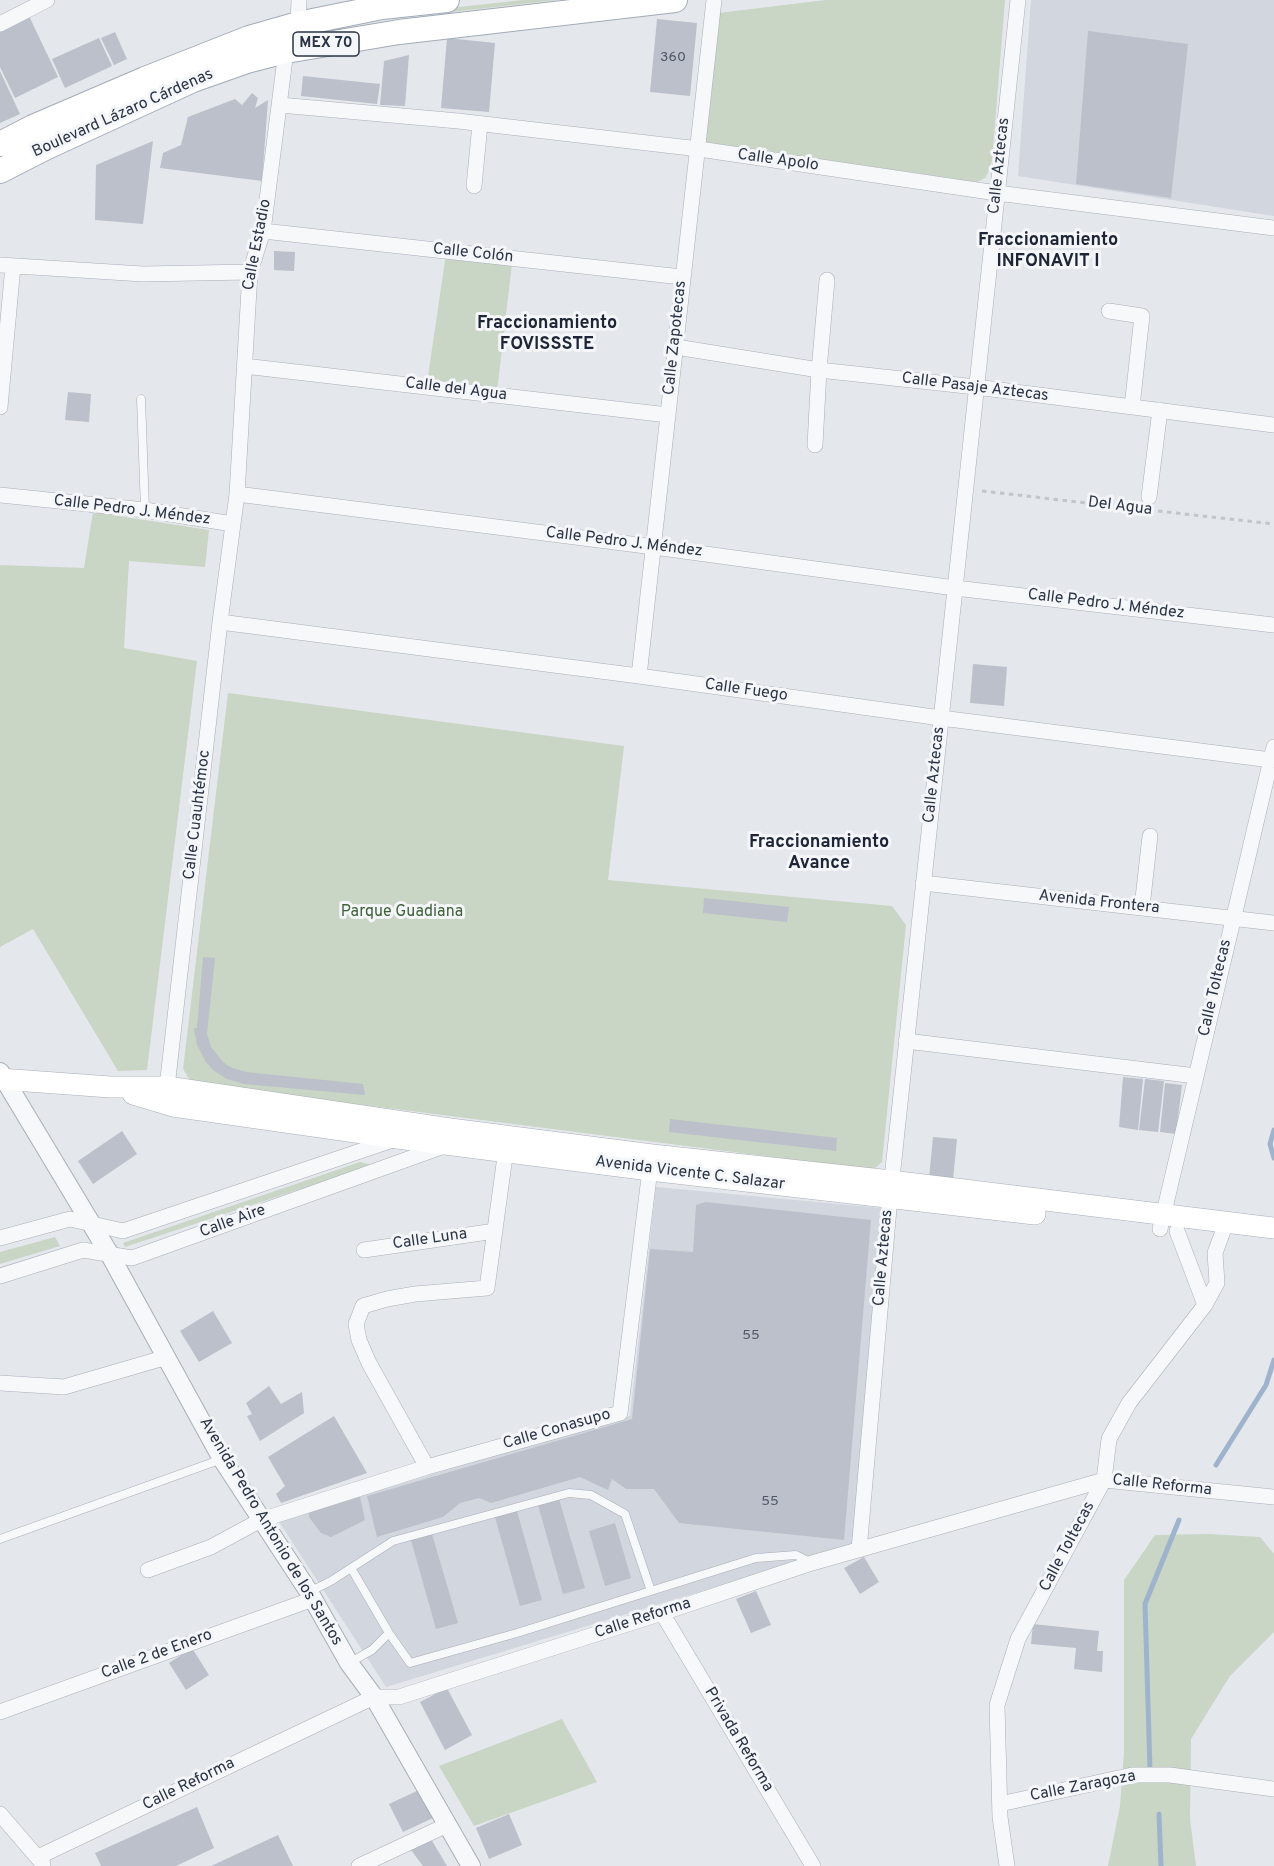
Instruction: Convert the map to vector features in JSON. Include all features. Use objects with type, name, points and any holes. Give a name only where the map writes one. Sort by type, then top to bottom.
[{"type":"main road","name":"Boulevard Lázaro Cárdenas","points":[[0,144],[33,127],[145,79],[249,38],[298,24],[382,7],[447,0]]},
{"type":"main road","name":"Boulevard Lázaro Cárdenas","points":[[0,171],[193,80],[247,61],[286,51],[399,32],[675,0]]},
{"type":"main road","name":"Avenida Vicente C. Salazar","points":[[2,1077],[110,1087],[398,1138],[444,1133]]},
{"type":"main road","name":"Avenida Vicente C. Salazar","points":[[170,1097],[444,1133],[506,1144],[891,1189],[1167,1225],[1266,1234]]},
{"type":"street","points":[[0,24],[47,0]]},
{"type":"street","name":"Calle Estadio","points":[[237,494],[250,272],[263,231],[286,51],[298,24],[299,0]]},
{"type":"street","name":"Calle Zapotecas","points":[[639,676],[714,0]]},
{"type":"street","name":"Calle Aztecas","points":[[859,1550],[906,1041],[1018,0]]},
{"type":"street","name":"Calle Apolo","points":[[280,105],[480,124],[699,149],[997,193],[1274,228]]},
{"type":"street","points":[[474,186],[480,124]]},
{"type":"street","name":"Calle Colón","points":[[263,231],[682,277]]},
{"type":"street","points":[[0,407],[7,266],[143,274],[250,272]]},
{"type":"street","points":[[816,445],[819,370],[827,280]]},
{"type":"street","points":[[1109,311],[1142,316],[1132,407]]},
{"type":"street","name":"Calle Pasaje Aztecas","points":[[676,347],[819,370],[1274,424]]},
{"type":"street","name":"Calle del Agua","points":[[244,366],[668,415]]},
{"type":"street","points":[[1146,503],[1160,411]]},
{"type":"street","name":"Calle Pedro J. Méndez","points":[[0,495],[145,510],[233,524],[237,494],[955,588],[1274,625]]},
{"type":"street","name":"Calle Cuauhtémoc","points":[[170,1097],[220,622],[233,524]]},
{"type":"street","name":"Calle Fuego","points":[[220,622],[941,718],[1272,753]]},
{"type":"street","name":"Calle Toltecas","points":[[1167,1225],[1196,1076],[1272,753]]},
{"type":"street","points":[[1142,907],[1150,836]]},
{"type":"street","name":"Avenida Frontera","points":[[923,883],[1274,923]]},
{"type":"street","points":[[906,1041],[1196,1076]]},
{"type":"street","name":"Avenida Pedro Antonio de los Santos","points":[[2,1077],[110,1255],[222,1458],[311,1595],[350,1663],[374,1697],[471,1866]]},
{"type":"street","name":"Calle Aire","points":[[0,1276],[83,1250],[132,1258],[444,1133]]},
{"type":"street","name":"Calle Aire","points":[[0,1238],[70,1219],[123,1231],[398,1138]]},
{"type":"street","points":[[426,1467],[369,1363],[359,1340],[356,1324],[363,1306],[387,1299],[415,1294],[487,1288],[506,1144]]},
{"type":"street","name":"Calle Conasupo","points":[[148,1570],[211,1547],[261,1520],[426,1467],[620,1413],[651,1162]]},
{"type":"street","points":[[1167,1225],[1205,1305]]},
{"type":"street","name":"Calle Toltecas","points":[[1007,1866],[1000,1804],[998,1705],[1018,1639],[1104,1480],[1109,1439],[1129,1403],[1205,1305],[1217,1283],[1215,1253],[1223,1229]]},
{"type":"street","name":"Calle Luna","points":[[364,1250],[495,1231]]},
{"type":"street","points":[[0,1383],[64,1387],[168,1357]]},
{"type":"street","name":"Calle Reforma","points":[[41,1862],[374,1697],[399,1696],[812,1563],[1104,1480],[1274,1497]]},
{"type":"street","name":"Calle 2 de Enero","points":[[0,1712],[311,1595]]},
{"type":"street","name":"Privada Reforma","points":[[662,1613],[813,1866]]},
{"type":"street","name":"Calle Zaragoza","points":[[1000,1804],[1132,1774],[1170,1775],[1274,1789]]},
{"type":"street","points":[[0,1814],[41,1862]]},
{"type":"street","points":[[359,1866],[447,1825]]},
{"type":"lane","points":[[141,399],[145,510]]},
{"type":"lane","points":[[0,1539],[222,1458]]},
{"type":"lane","points":[[311,1595],[393,1540],[569,1493],[591,1495],[626,1514],[651,1591]]},
{"type":"lane","points":[[351,1568],[389,1633],[410,1663],[517,1633],[756,1558],[796,1555],[812,1563]]},
{"type":"lane","points":[[350,1663],[372,1650],[389,1633]]},
{"type":"path","name":"Del Agua","points":[[966,489],[1146,503]]},
{"type":"path","name":"Del Agua","points":[[1155,511],[1274,524]]},
{"type":"shaded area","points":[[1031,0],[1274,0],[1274,216],[1018,176]]},
{"type":"shaded area","points":[[656,1187],[881,1208],[854,1545],[386,1687],[278,1520],[630,1416]]},
{"type":"green space","points":[[523,0],[558,0],[326,26],[395,14]]},
{"type":"green space","points":[[826,0],[1005,0],[992,161],[985,178],[977,182],[705,142],[718,13]]},
{"type":"green space","points":[[446,254],[512,264],[497,391],[427,383]]},
{"type":"green space","points":[[93,512],[209,530],[205,567],[129,561],[124,648],[197,661],[147,1070],[118,1071],[33,929],[0,947],[0,565],[84,568]]},
{"type":"green space","name":"Parque Guadiana","points":[[228,693],[624,746],[608,880],[892,906],[906,925],[882,1162],[875,1168],[867,1169],[197,1086],[191,1082],[183,1069]]},
{"type":"green space","points":[[360,1162],[373,1165],[125,1247],[123,1243]]},
{"type":"green space","points":[[55,1237],[60,1246],[0,1264],[0,1252]]},
{"type":"green space","points":[[1209,1534],[1260,1537],[1274,1554],[1274,1632],[1230,1676],[1191,1739],[1190,1819],[1196,1866],[1108,1866],[1120,1806],[1124,1752],[1124,1580],[1155,1535]]},
{"type":"green space","points":[[562,1719],[597,1782],[474,1826],[439,1766]]},
{"type":"building","points":[[29,16],[58,77],[15,98],[0,67],[0,30]]},
{"type":"building","points":[[657,19],[697,23],[690,96],[650,92]]},
{"type":"building","points":[[1088,31],[1188,44],[1171,198],[1076,184]]},
{"type":"building","points":[[115,32],[127,59],[114,65],[101,38]]},
{"type":"building","points":[[99,38],[112,66],[65,88],[52,59]]},
{"type":"building","points":[[447,38],[495,43],[489,112],[441,108]]},
{"type":"building","points":[[409,55],[405,106],[380,105],[384,61]]},
{"type":"building","points":[[0,71],[20,114],[0,123]]},
{"type":"building","points":[[303,76],[380,84],[377,104],[301,96]]},
{"type":"building","points":[[252,93],[258,98],[255,108],[268,100],[262,181],[160,168],[163,153],[181,145],[188,117],[235,99],[242,105]]},
{"type":"building","points":[[153,141],[143,224],[95,220],[96,165]]},
{"type":"building","points":[[274,251],[295,252],[294,271],[274,270]]},
{"type":"building","points":[[68,392],[91,394],[89,422],[65,420]]},
{"type":"building","points":[[973,664],[1007,667],[1004,706],[970,703]]},
{"type":"building","points":[[704,898],[789,907],[787,922],[703,913]]},
{"type":"building","points":[[203,957],[215,958],[207,1034],[211,1047],[223,1062],[246,1072],[363,1084],[365,1095],[244,1084],[227,1079],[213,1070],[197,1045],[194,1028],[197,1028]]},
{"type":"building","points":[[1123,1077],[1143,1079],[1138,1130],[1119,1127]]},
{"type":"building","points":[[1145,1079],[1164,1081],[1158,1132],[1139,1130]]},
{"type":"building","points":[[1165,1083],[1182,1085],[1176,1134],[1160,1132]]},
{"type":"building","points":[[670,1119],[837,1138],[836,1151],[669,1132]]},
{"type":"building","points":[[122,1131],[137,1154],[93,1184],[78,1161]]},
{"type":"building","points":[[933,1137],[957,1139],[953,1180],[929,1178]]},
{"type":"building","points":[[706,1202],[871,1220],[844,1540],[679,1523],[654,1489],[626,1489],[612,1479],[608,1490],[580,1477],[491,1503],[479,1498],[460,1503],[443,1517],[377,1537],[367,1496],[632,1419],[650,1249],[693,1252],[696,1205]]},
{"type":"building","points":[[213,1311],[232,1343],[199,1362],[180,1331]]},
{"type":"building","points":[[269,1386],[281,1404],[302,1392],[304,1413],[260,1441],[247,1416],[252,1414],[246,1403]]},
{"type":"building","points":[[334,1416],[367,1473],[281,1503],[276,1494],[285,1486],[268,1457]]},
{"type":"building","points":[[360,1497],[365,1520],[331,1537],[321,1533],[309,1517],[309,1512]]},
{"type":"building","points":[[559,1499],[585,1588],[563,1594],[538,1505]]},
{"type":"building","points":[[517,1511],[542,1600],[520,1606],[495,1517]]},
{"type":"building","points":[[615,1523],[631,1578],[605,1586],[589,1531]]},
{"type":"building","points":[[432,1534],[458,1623],[436,1629],[411,1540]]},
{"type":"building","points":[[864,1557],[879,1582],[860,1594],[844,1568]]},
{"type":"building","points":[[756,1591],[771,1625],[751,1633],[736,1599]]},
{"type":"building","points":[[1033,1624],[1099,1631],[1097,1651],[1103,1651],[1102,1672],[1074,1669],[1076,1648],[1031,1644]]},
{"type":"building","points":[[192,1648],[209,1675],[186,1690],[169,1663]]},
{"type":"building","points":[[447,1688],[472,1735],[445,1750],[420,1702]]},
{"type":"building","points":[[419,1790],[433,1818],[403,1832],[389,1804]]},
{"type":"building","points":[[197,1807],[214,1848],[176,1866],[101,1866],[95,1853]]},
{"type":"building","points":[[509,1814],[522,1845],[489,1859],[476,1828]]},
{"type":"building","points":[[278,1835],[293,1866],[211,1866]]},
{"type":"building","points":[[431,1839],[447,1866],[423,1866],[411,1850]]},
{"type":"waterway","points":[[1274,1130],[1270,1144],[1274,1158]]},
{"type":"waterway","points":[[1216,1465],[1266,1385],[1274,1360]]},
{"type":"waterway","points":[[1150,1770],[1145,1604],[1179,1520]]},
{"type":"waterway","points":[[1159,1814],[1161,1866]]},
{"type":"district","name":"Fraccionamiento INFONAVIT I","points":[[1048,251]]},
{"type":"district","name":"Fraccionamiento FOVISSSTE","points":[[547,334]]},
{"type":"district","name":"Fraccionamiento Avance","points":[[819,853]]}]
